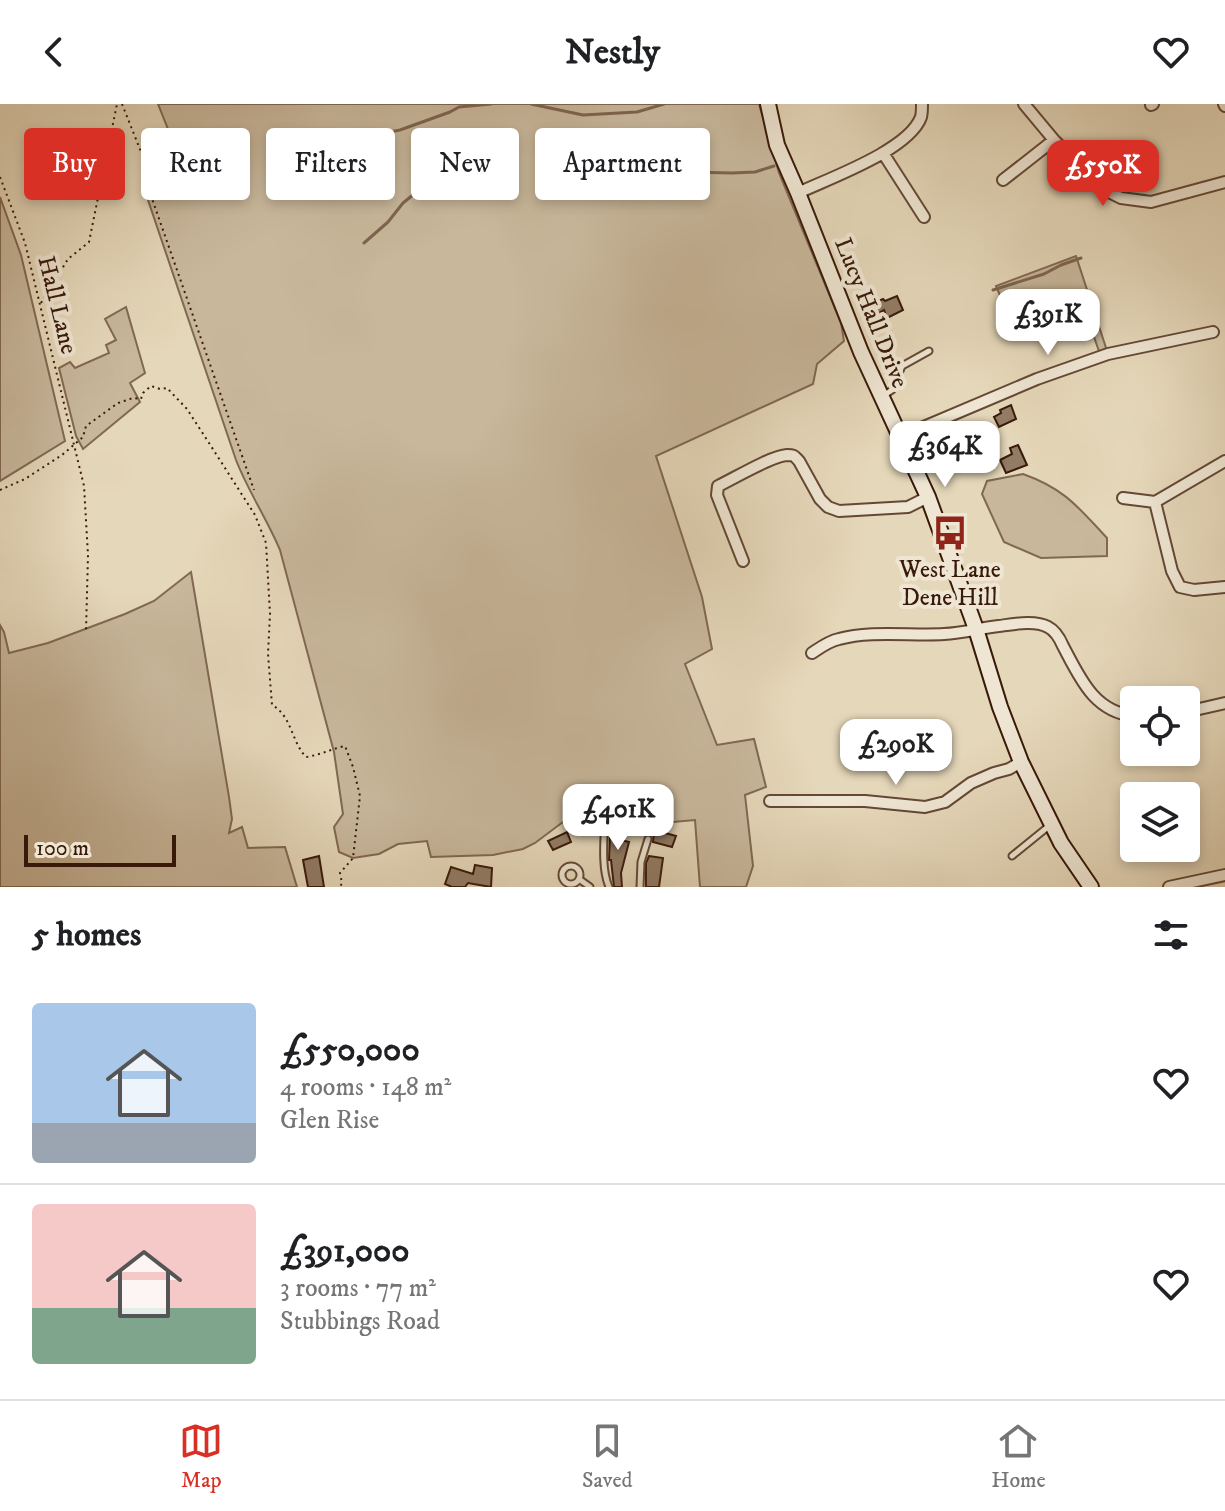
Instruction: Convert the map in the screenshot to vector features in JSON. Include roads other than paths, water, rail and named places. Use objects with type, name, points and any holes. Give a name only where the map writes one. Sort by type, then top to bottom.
[{"type":"street","name":"Lucy Hall Drive","points":[[768,104],[777,145],[861,352],[928,497],[1021,762],[1061,843],[1091,887]]},
{"type":"street","points":[[798,193],[883,153],[907,136],[921,117],[922,104]]},
{"type":"street","points":[[1024,104],[1101,188],[1121,198],[1151,202],[1225,182]]},
{"type":"street","points":[[1003,180],[1054,140]]},
{"type":"street","points":[[883,153],[924,217]]},
{"type":"street","points":[[900,437],[1037,379],[1108,354],[1213,332]]},
{"type":"street","points":[[743,561],[717,495],[718,486],[776,458],[794,456],[820,499],[828,507],[839,511],[908,507],[928,497]]},
{"type":"street","points":[[1123,498],[1155,502],[1225,461]]},
{"type":"street","points":[[1155,502],[1172,571],[1180,587],[1194,590],[1225,587]]},
{"type":"street","points":[[812,653],[840,638],[947,634],[1021,623],[1048,627],[1057,635],[1090,694],[1120,712]]},
{"type":"street","points":[[1200,709],[1225,703]]},
{"type":"street","points":[[770,801],[865,801],[925,807],[945,802],[971,783],[1021,762]]},
{"type":"street","points":[[1169,887],[1225,875]]},
{"type":"lane","points":[[882,397],[892,390],[902,366],[929,351]]},
{"type":"lane","points":[[605,810],[605,880],[609,887]]},
{"type":"lane","points":[[1012,856],[1051,824]]},
{"type":"lane","points":[[640,887],[641,862],[648,839]]},
{"type":"lane","points":[[579,879],[590,887]]},
{"type":"waterway","points":[[395,131],[459,107],[491,104]]},
{"type":"waterway","points":[[531,104],[583,115],[637,112],[664,104]]},
{"type":"waterway","points":[[710,173],[755,172],[774,166]]},
{"type":"waterway","points":[[364,243],[411,196]]},
{"type":"waterway","points":[[993,290],[1081,258]]},
{"type":"place","name":"West Lane Dene Hill","points":[[950,533]]}]
